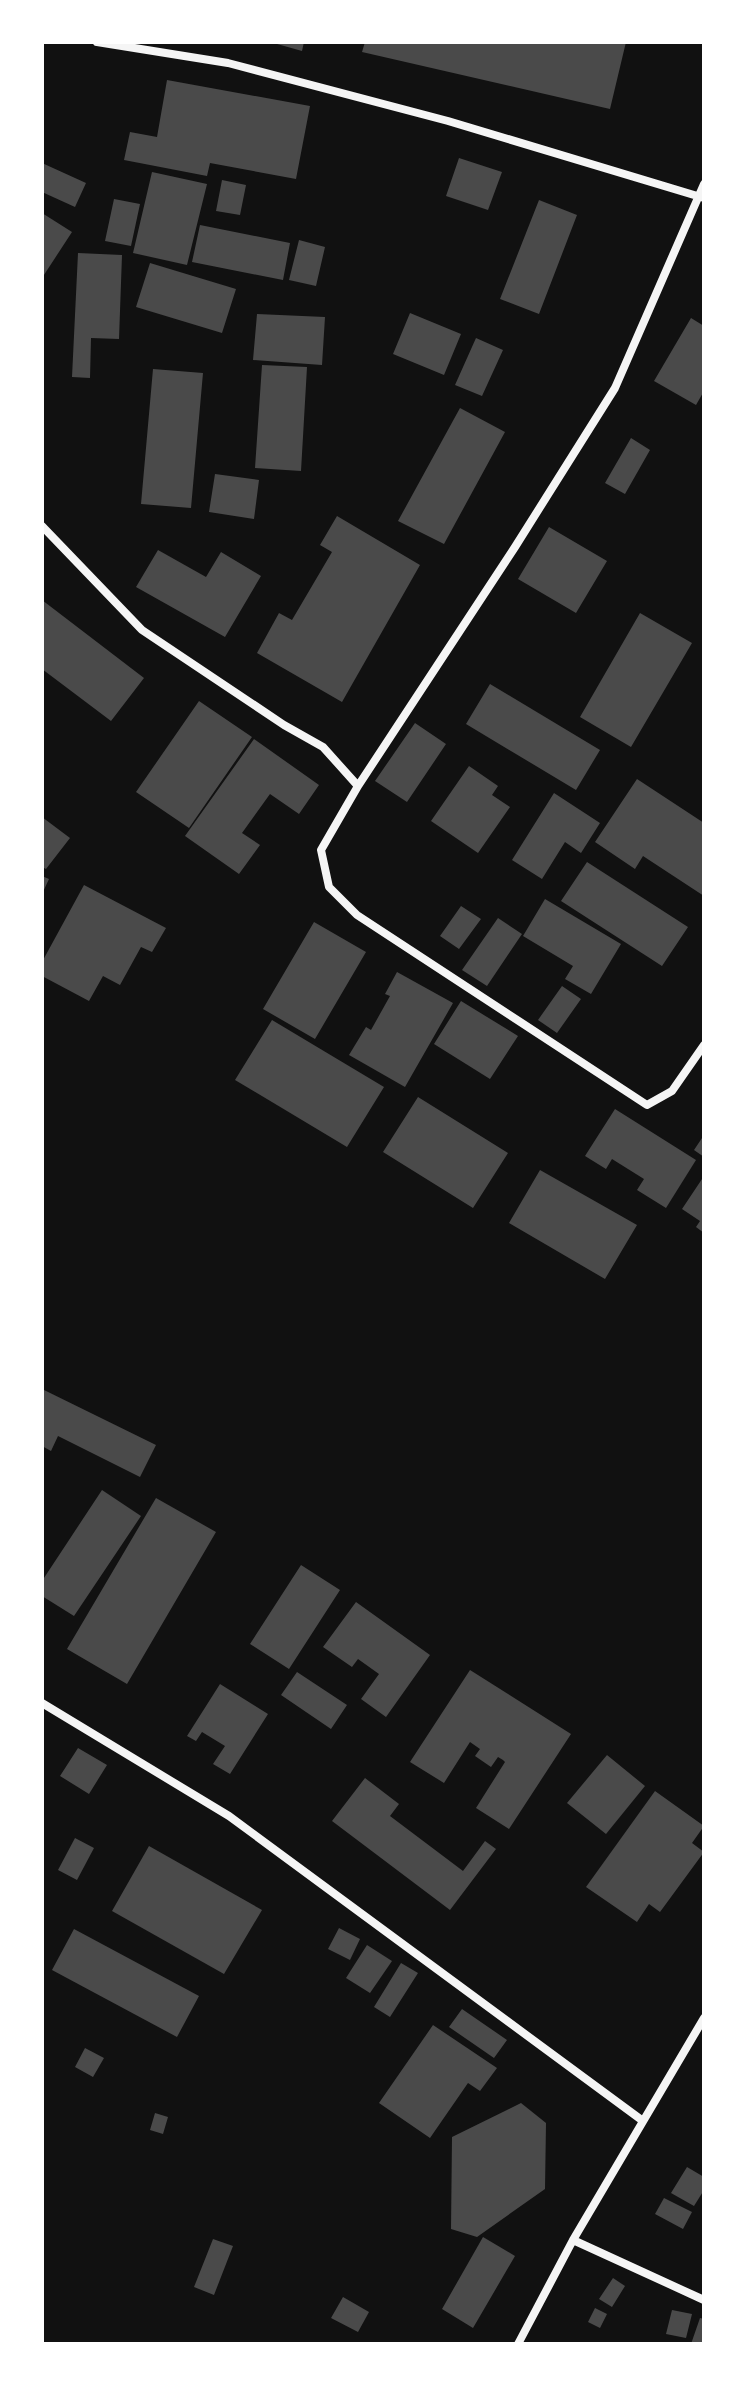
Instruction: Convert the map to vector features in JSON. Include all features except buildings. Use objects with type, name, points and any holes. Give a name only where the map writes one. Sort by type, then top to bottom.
[{"type":"street","points":[[97,42],[243,67],[448,121],[700,198]]},
{"type":"street","points":[[704,184],[615,388],[358,786],[321,850],[329,887],[357,915],[647,1105],[672,1091],[704,1045]]},
{"type":"street","points":[[42,526],[142,630],[284,725],[323,747],[358,786]]},
{"type":"street","points":[[42,1703],[229,1816],[643,2121]]},
{"type":"street","points":[[518,2344],[573,2240],[704,2018]]},
{"type":"street","points":[[573,2240],[704,2300]]}]
